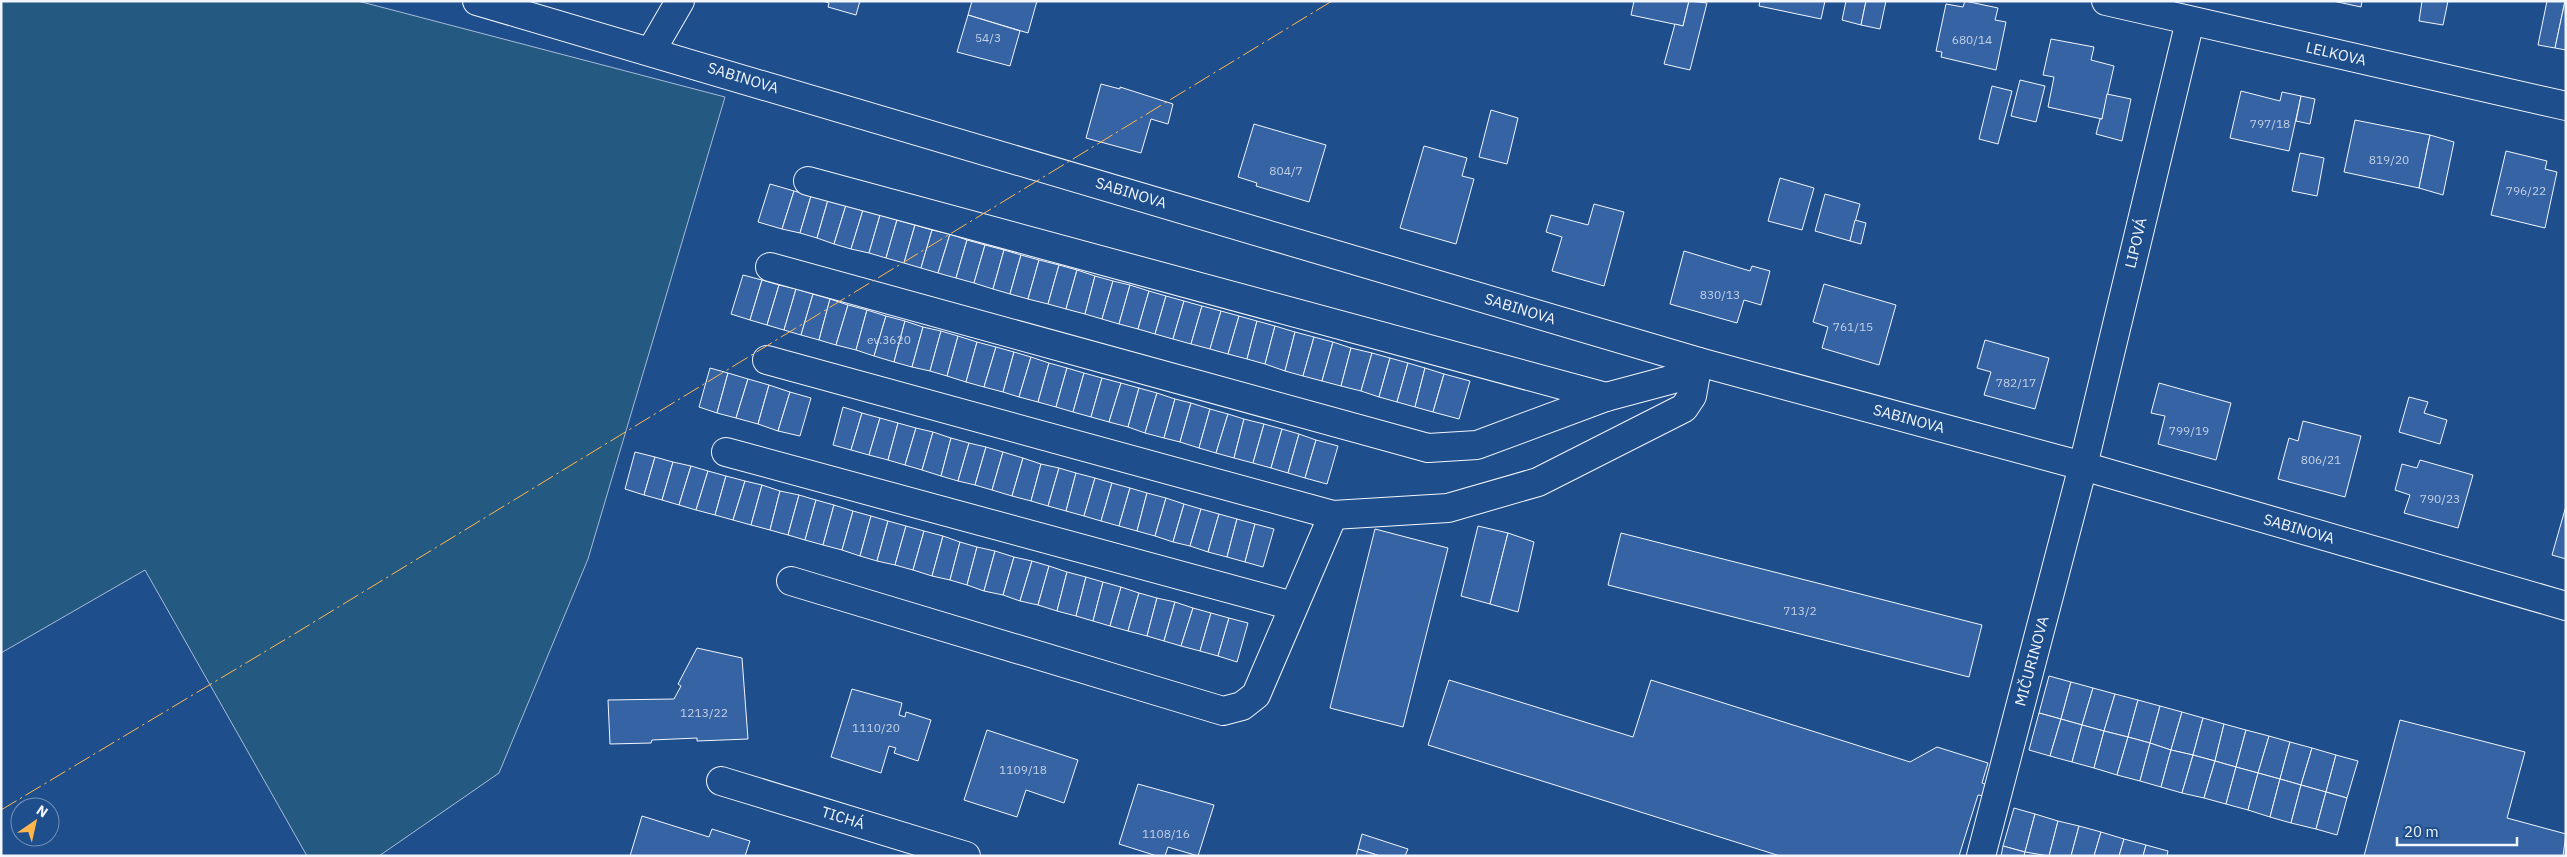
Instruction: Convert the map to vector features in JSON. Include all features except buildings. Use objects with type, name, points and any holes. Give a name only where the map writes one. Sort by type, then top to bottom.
[{"type":"street","name":"SABINOVA","points":[[477,1],[651,51],[1698,367],[2083,466],[2566,606]]},
{"type":"street","points":[[651,51],[680,1]]},
{"type":"street","name":"LELKOVA","points":[[2106,1],[2566,106]]},
{"type":"street","name":"LIPOVÁ","points":[[2083,466],[2190,21]]},
{"type":"street","points":[[808,181],[1606,397]]},
{"type":"street","points":[[767,360],[1333,515],[1448,508],[1538,482],[1684,408],[1692,396],[1698,367],[1606,397],[1477,445],[1428,448],[770,267]]},
{"type":"street","points":[[726,452],[1293,606]]},
{"type":"street","name":"MIČURINOVA","points":[[1981,856],[2083,466]]},
{"type":"street","points":[[791,581],[1223,711],[1242,706],[1256,695],[1333,515]]},
{"type":"street","name":"TICHÁ","points":[[721,781],[966,856]]},
{"type":"shaded area","points":[[1,1],[358,1],[725,97],[588,559],[499,773],[379,856],[307,856],[145,570],[1,653]]},
{"type":"power","points":[[1,810],[291,636],[1332,1]]}]
